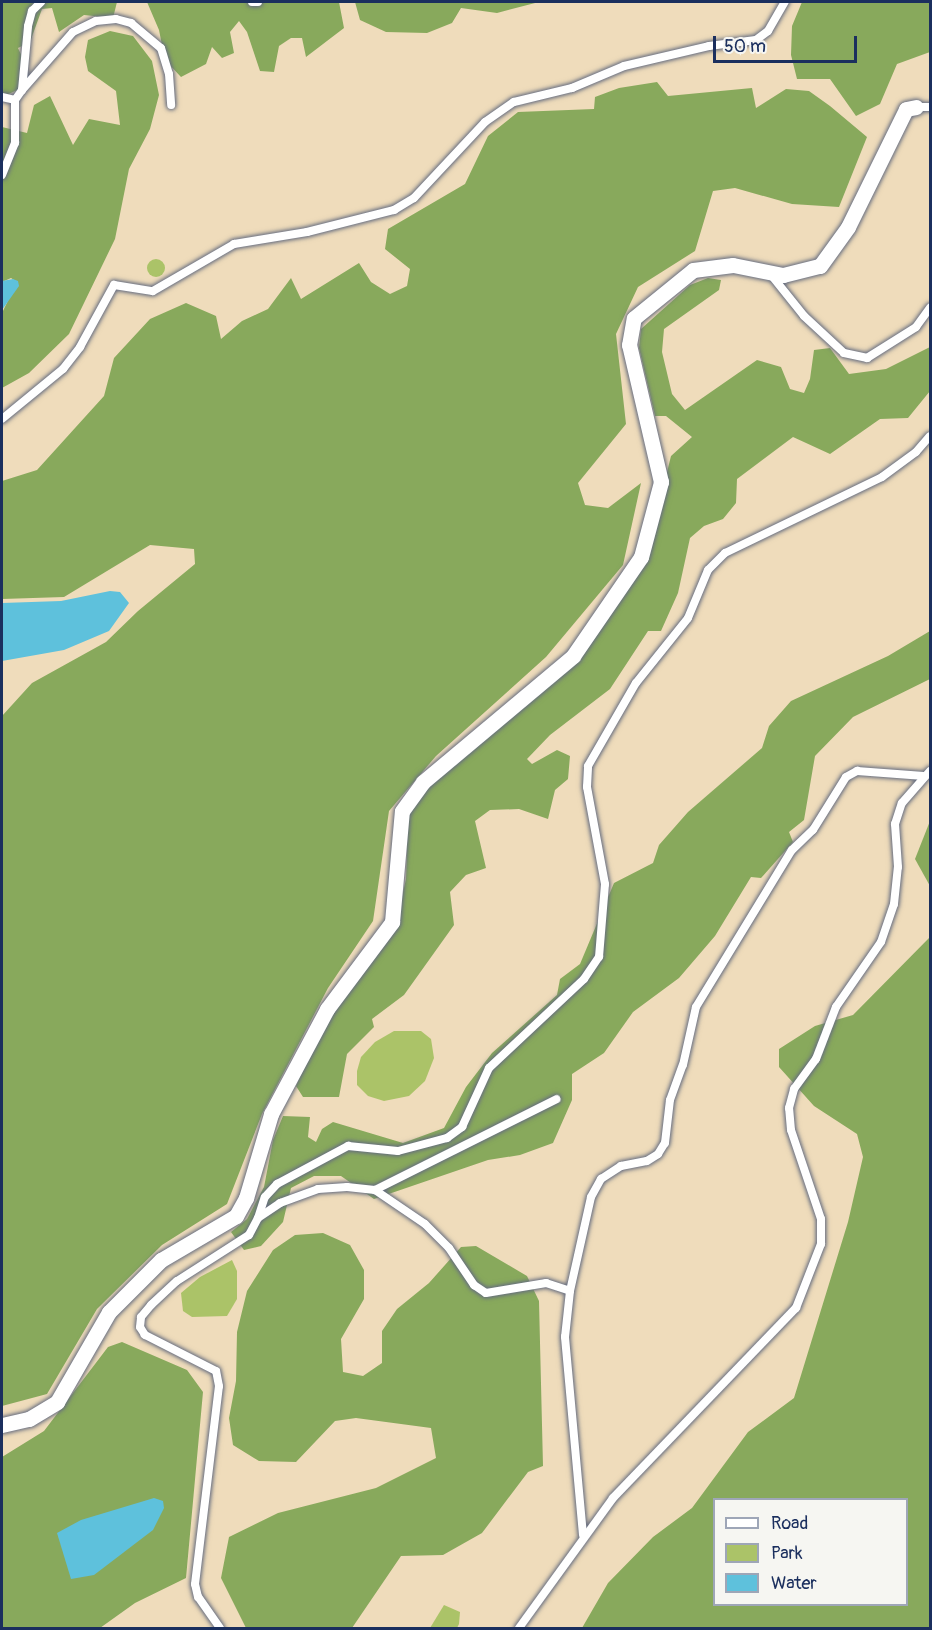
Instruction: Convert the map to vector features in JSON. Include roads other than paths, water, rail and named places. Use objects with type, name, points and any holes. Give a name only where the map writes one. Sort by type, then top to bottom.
[{"type":"street","points":[[2,1425],[28,1419],[57,1402],[109,1312],[161,1260],[236,1216],[246,1198],[271,1114],[327,1009],[392,922],[402,811],[423,782],[573,656],[641,557],[660,482],[629,345],[634,318],[693,270],[733,265],[783,274],[819,266],[848,227],[906,109],[923,107]]},
{"type":"lane","points":[[22,90],[28,26],[32,11],[41,2]]},
{"type":"lane","points":[[252,2],[258,2]]},
{"type":"lane","points":[[2,419],[63,369],[80,347],[114,285],[153,291],[234,244],[307,232],[394,210],[414,198],[485,122],[514,102],[572,88],[635,64],[709,46],[756,40],[768,31],[785,2]]},
{"type":"lane","points":[[2,175],[15,143],[15,100],[74,32],[96,21],[116,19],[131,22],[161,48],[169,74],[171,105]]},
{"type":"lane","points":[[2,97],[15,100]]},
{"type":"lane","points":[[770,272],[804,316],[844,353],[867,358],[884,350],[916,327],[930,308]]},
{"type":"lane","points":[[220,1629],[198,1597],[195,1584],[219,1386],[216,1371],[145,1335],[140,1327],[141,1317],[177,1281],[249,1235],[265,1197],[277,1184],[348,1146],[399,1151],[447,1138],[462,1127],[489,1068],[584,979],[599,957],[605,884],[587,787],[588,766],[636,683],[688,618],[708,570],[725,554],[882,477],[916,452],[930,436]]},
{"type":"lane","points":[[583,1535],[565,1337],[570,1291],[591,1197],[600,1179],[621,1166],[647,1161],[658,1154],[665,1143],[670,1100],[683,1065],[696,1006],[792,850],[813,830],[846,777],[857,771],[927,773]]},
{"type":"lane","points":[[519,1629],[583,1535],[613,1498],[796,1308],[810,1280],[821,1244],[821,1219],[791,1131],[789,1108],[794,1089],[816,1059],[836,1007],[881,942],[894,904],[897,867],[895,824],[902,803],[927,773]]},
{"type":"lane","points":[[258,1218],[280,1203],[318,1189],[375,1190],[558,1100]]},
{"type":"lane","points":[[375,1190],[425,1224],[449,1248],[474,1286],[486,1293],[546,1283],[570,1291]]},
{"type":"water","points":[[13,279],[18,281],[19,286],[2,310],[2,281]]},
{"type":"water","points":[[110,591],[120,592],[129,603],[109,631],[64,650],[2,661],[2,603],[61,601]]},
{"type":"water","points":[[154,1498],[163,1501],[164,1508],[153,1530],[94,1575],[71,1579],[57,1533],[81,1520]]}]
